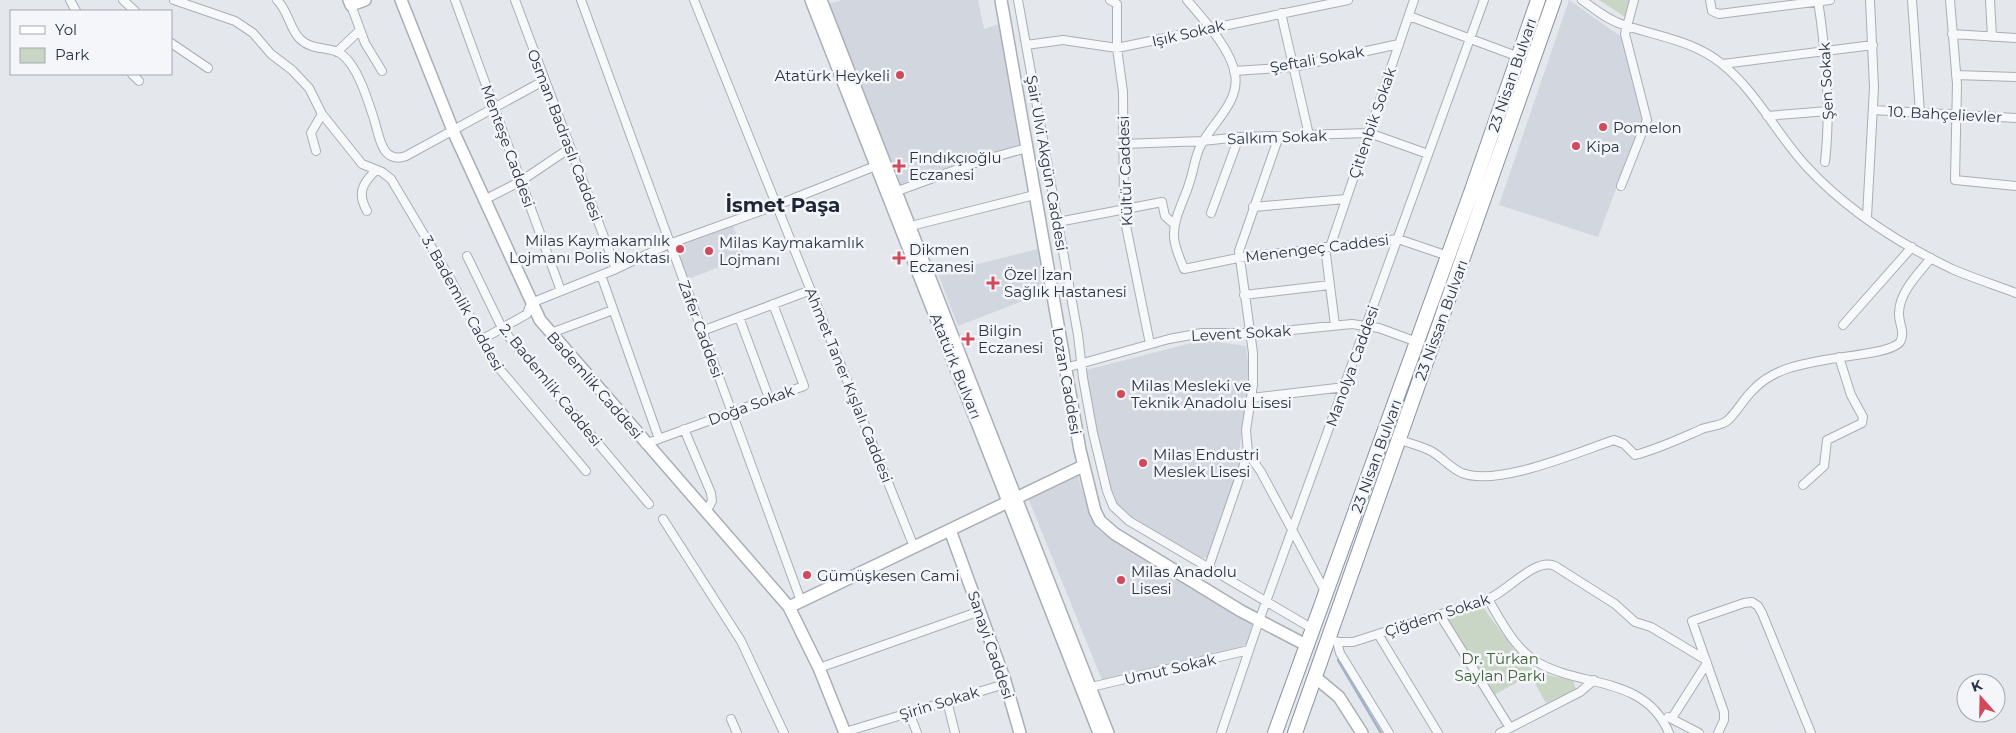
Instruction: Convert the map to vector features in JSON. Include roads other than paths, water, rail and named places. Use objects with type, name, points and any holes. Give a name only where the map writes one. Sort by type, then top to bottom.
[{"type":"highway","name":"23 Nisan Bulvarı","points":[[1275,733],[1418,342],[1538,0]]},
{"type":"highway","name":"23 Nissan Bulvarı","points":[[1295,733],[1315,678],[1333,640],[1399,440],[1554,0]]},
{"type":"street","points":[[124,0],[134,10]]},
{"type":"street","name":"3. Bademlik Caddesi","points":[[174,0],[208,10],[245,27],[309,88],[322,114],[362,164],[388,176],[397,187],[451,280],[493,361],[513,387],[586,471]]},
{"type":"street","points":[[277,0],[284,6],[295,32],[303,42],[316,48],[337,52],[349,63],[362,84],[382,146],[393,156],[400,158],[409,155],[453,130],[495,110],[545,80]]},
{"type":"street","points":[[365,0],[350,2],[365,44],[382,71]]},
{"type":"street","name":"Bademlik Caddesi","points":[[401,0],[453,130],[540,320],[645,444],[789,606],[845,732]]},
{"type":"street","name":"Menteşe Caddesi","points":[[455,0],[561,291]]},
{"type":"street","name":"Osman Badraslı Caddesi","points":[[515,0],[616,270]]},
{"type":"street","name":"Zafer Caddesi","points":[[581,0],[801,601]]},
{"type":"street","name":"Ahmet Taner Kışlalı Caddesi","points":[[694,0],[914,547]]},
{"type":"street","name":"Atatürk Bulvarı","points":[[814,0],[893,193],[1013,500],[1091,687],[1099,733]]},
{"type":"street","name":"Lozan Caddesi","points":[[1001,0],[1083,466],[1095,511],[1104,525],[1259,621],[1308,646]]},
{"type":"street","name":"Şair Ulvi Akgün Caddesi","points":[[1018,0],[1058,222],[1095,446],[1104,484],[1113,506],[1129,522],[1313,629]]},
{"type":"street","name":"Kültür Caddesi","points":[[1110,0],[1117,4],[1117,48],[1123,92],[1124,208],[1150,344]]},
{"type":"street","points":[[1058,222],[1162,202],[1165,216],[1174,224],[1203,141],[1230,101],[1235,83],[1234,71],[1210,28],[1187,0]]},
{"type":"street","name":"Işık Sokak","points":[[1026,45],[1063,40],[1117,48],[1202,32],[1210,28],[1281,13],[1310,4],[1348,0]]},
{"type":"street","name":"Çitlenbik Sokak","points":[[1327,247],[1346,199],[1414,0]]},
{"type":"street","name":"Manolya Caddesi","points":[[1222,733],[1259,621],[1484,0]]},
{"type":"street","points":[[1582,0],[1609,18],[1627,26],[1671,38],[1711,56],[1723,64],[1767,116],[1795,154],[1817,178],[1867,217],[1931,258],[1953,269],[2016,293]]},
{"type":"street","points":[[1621,186],[1647,120],[1625,34],[1634,0]]},
{"type":"street","points":[[1710,0],[1712,11],[1719,14],[1830,0]]},
{"type":"street","points":[[1867,217],[1873,110],[1870,0]]},
{"type":"street","points":[[1912,0],[1920,113]]},
{"type":"street","points":[[1950,0],[1956,75],[1955,180],[2016,186]]},
{"type":"street","points":[[1990,0],[1992,37]]},
{"type":"street","name":"Şen Sokak","points":[[1818,1],[1825,52],[1828,111],[1824,162]]},
{"type":"street","points":[[1281,13],[1309,135]]},
{"type":"street","points":[[1409,16],[1518,57]]},
{"type":"street","points":[[337,52],[360,30]]},
{"type":"street","points":[[1952,34],[2016,38]]},
{"type":"street","points":[[172,44],[208,68]]},
{"type":"street","name":"Şeftali Sokak","points":[[1234,71],[1293,66],[1400,44]]},
{"type":"street","points":[[1723,64],[1872,45]]},
{"type":"street","points":[[133,75],[139,81]]},
{"type":"street","points":[[1956,75],[2016,77]]},
{"type":"street","name":"10. Bahçelievler","points":[[1873,110],[2016,118]]},
{"type":"street","points":[[1767,116],[1828,111]]},
{"type":"street","points":[[316,151],[312,134],[322,114]]},
{"type":"street","name":"Salkım Sokak","points":[[1124,144],[1203,141],[1240,137],[1368,134],[1428,154]]},
{"type":"street","points":[[1208,569],[1248,453],[1246,430],[1254,363],[1238,258],[1240,243],[1279,136]]},
{"type":"street","points":[[1211,214],[1240,137]]},
{"type":"street","points":[[484,200],[521,181],[570,148]]},
{"type":"street","points":[[893,193],[975,162],[1026,148]]},
{"type":"street","points":[[481,340],[527,314],[531,303],[616,270],[669,244],[777,205],[881,164]]},
{"type":"street","points":[[367,211],[360,197],[361,190],[376,170]]},
{"type":"street","name":"Atatürk Bulvarı","points":[[893,193],[911,226],[1099,733]]},
{"type":"street","points":[[911,226],[1034,195]]},
{"type":"street","points":[[1253,207],[1346,199]]},
{"type":"street","name":"Menengeç Caddesi","points":[[1174,224],[1174,243],[1184,269],[1238,258],[1398,239],[1448,256]]},
{"type":"street","points":[[1327,247],[1335,325]]},
{"type":"street","points":[[1844,324],[1912,247]]},
{"type":"street","name":"2. Bademlik Caddesi","points":[[467,256],[502,328],[650,504]]},
{"type":"street","points":[[1399,440],[1432,452],[1443,462],[1463,473],[1484,477],[1516,471],[1614,440],[1624,444],[1635,456],[1725,422],[1740,408],[1754,389],[1779,371],[1839,357],[1882,351],[1900,342],[1903,332],[1898,314],[1902,298],[1931,258]]},
{"type":"street","points":[[601,275],[659,439]]},
{"type":"street","points":[[1244,295],[1330,285]]},
{"type":"street","points":[[702,331],[811,290]]},
{"type":"street","name":"Doğa Sokak","points":[[645,444],[804,386],[773,304]]},
{"type":"street","points":[[551,333],[613,310]]},
{"type":"street","points":[[739,317],[769,398]]},
{"type":"street","name":"Levent Sokak","points":[[1065,368],[1150,344],[1202,333],[1250,333],[1335,325],[1367,325],[1418,342]]},
{"type":"street","points":[[1804,485],[1824,466],[1827,440],[1862,423],[1863,417],[1851,395],[1839,357]]},
{"type":"street","points":[[1251,398],[1345,387]]},
{"type":"street","points":[[684,430],[711,493],[712,501],[706,512]]},
{"type":"street","points":[[1248,453],[1261,472],[1326,594]]},
{"type":"street","points":[[789,606],[1083,466]]},
{"type":"street","points":[[662,519],[741,641],[784,733]]},
{"type":"street","name":"Sanayi Caddesi","points":[[950,530],[980,611],[1020,733]]},
{"type":"street","name":"Çiğdem Sokak","points":[[1333,640],[1353,642],[1488,600],[1506,590],[1536,567],[1548,563],[1615,604],[1635,622],[1651,627],[1706,662]]},
{"type":"street","points":[[1488,600],[1506,630],[1527,655],[1545,666],[1612,685],[1638,697],[1661,716],[1669,733]]},
{"type":"street","points":[[1718,733],[1723,724],[1724,716],[1692,621],[1748,602],[1758,606],[1810,733]]},
{"type":"street","points":[[818,668],[980,611]]},
{"type":"street","points":[[1440,615],[1510,728]]},
{"type":"street","points":[[1378,634],[1438,733]]},
{"type":"street","points":[[1333,640],[1388,733]]},
{"type":"street","name":"Umut Sokak","points":[[1091,687],[1249,650]]},
{"type":"street","points":[[1672,718],[1706,662]]},
{"type":"street","points":[[1315,678],[1339,697],[1362,733]]},
{"type":"street","points":[[1500,733],[1580,692],[1594,680]]},
{"type":"street","name":"Şirin Sokak","points":[[845,732],[1005,684]]},
{"type":"street","points":[[947,701],[955,733]]},
{"type":"street","points":[[909,712],[917,733]]},
{"type":"street","points":[[1661,716],[1672,718],[1699,733]]},
{"type":"street","points":[[731,719],[737,733]]},
{"type":"waterway","points":[[1338,660],[1381,733]]},
{"type":"place","name":"Atatürk Heykeli","points":[[900,75]]},
{"type":"place","name":"Pomelon","points":[[1603,127]]},
{"type":"place","name":"Kipa","points":[[1576,146]]},
{"type":"place","name":"Fındıkçıoğlu Eczanesi","points":[[899,166]]},
{"type":"place","name":"Milas Kaymakamlık Lojmanı Polis Noktası","points":[[680,249]]},
{"type":"place","name":"Milas Kaymakamlık Lojmanı","points":[[709,251]]},
{"type":"place","name":"Dikmen Eczanesi","points":[[899,258]]},
{"type":"place","name":"Özel İzan Sağlık Hastanesi","points":[[993,283]]},
{"type":"place","name":"Bilgin Eczanesi","points":[[968,339]]},
{"type":"place","name":"Milas Mesleki ve Teknik Anadolu Lisesi","points":[[1121,394]]},
{"type":"place","name":"Milas Endustri Meslek Lisesi","points":[[1143,463]]},
{"type":"place","name":"Gümüşkesen Cami","points":[[807,575]]},
{"type":"place","name":"Milas Anadolu Lisesi","points":[[1121,580]]},
{"type":"district","name":"İsmet Paşa","points":[[783,205]]},
{"type":"park label","name":"Dr. Türkan Saylan Parkı","points":[[1500,666]]}]
